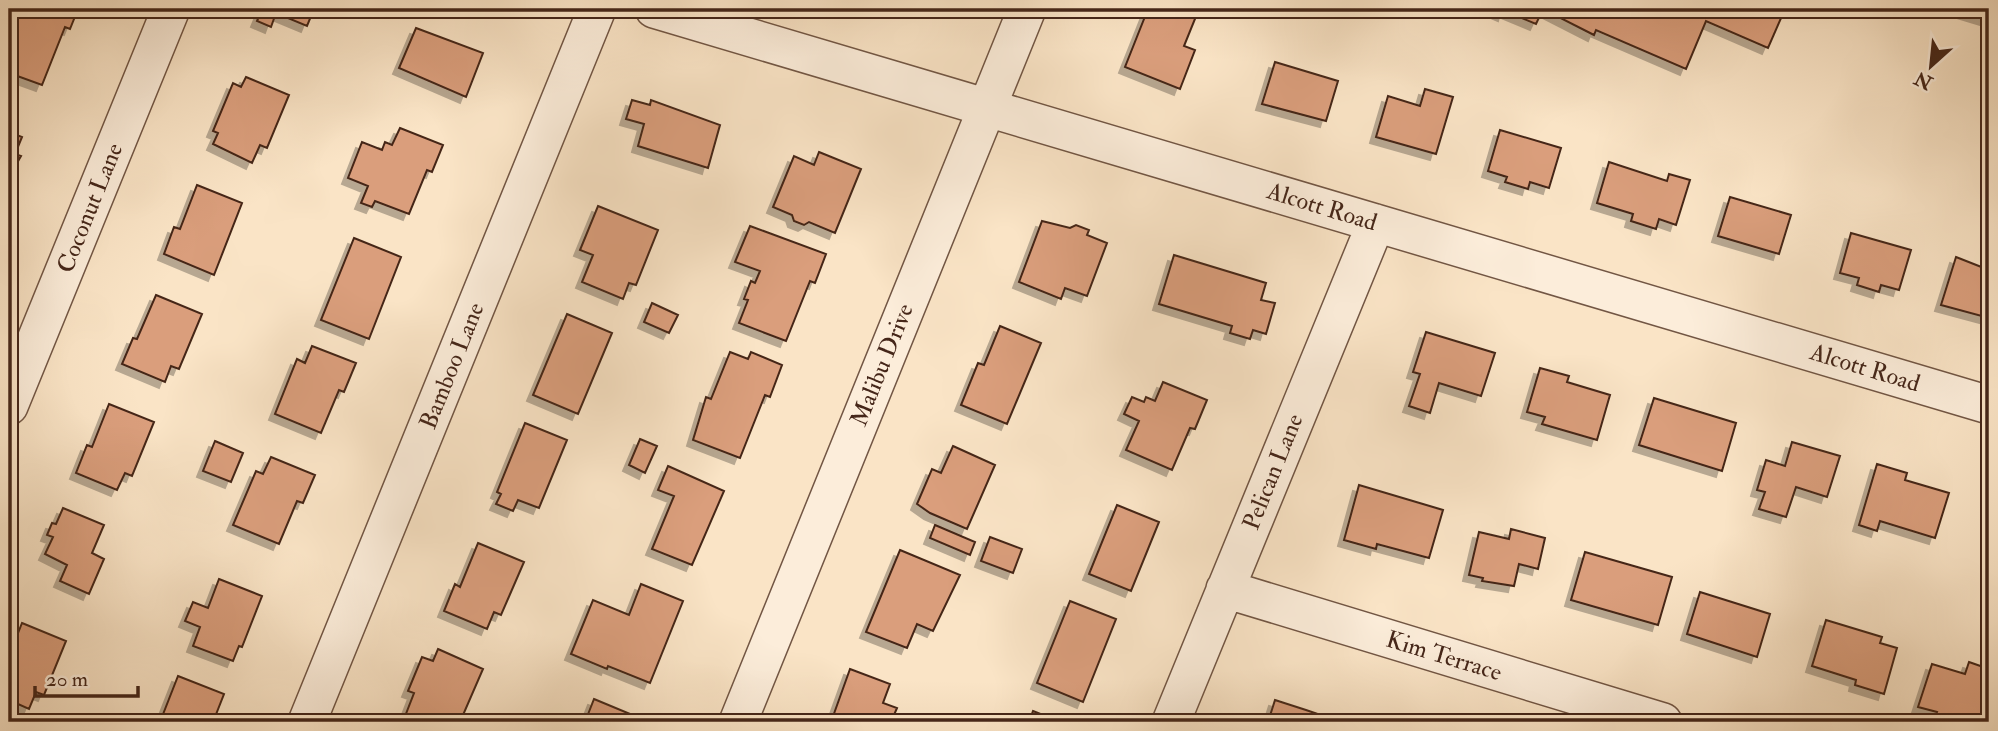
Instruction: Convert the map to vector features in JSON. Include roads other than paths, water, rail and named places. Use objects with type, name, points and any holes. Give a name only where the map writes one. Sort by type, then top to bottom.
[{"type":"street","name":"Coconut Lane","points":[[9,407],[171,9]]},
{"type":"street","name":"Bamboo Lane","points":[[307,722],[597,9]]},
{"type":"street","name":"Alcott Road","points":[[654,9],[1989,405]]},
{"type":"street","name":"Malibu Drive","points":[[738,722],[1027,9]]},
{"type":"street","name":"Pelican Lane","points":[[1171,722],[1376,223]]},
{"type":"street","name":"Kim Terrace","points":[[1225,589],[1663,722]]}]
